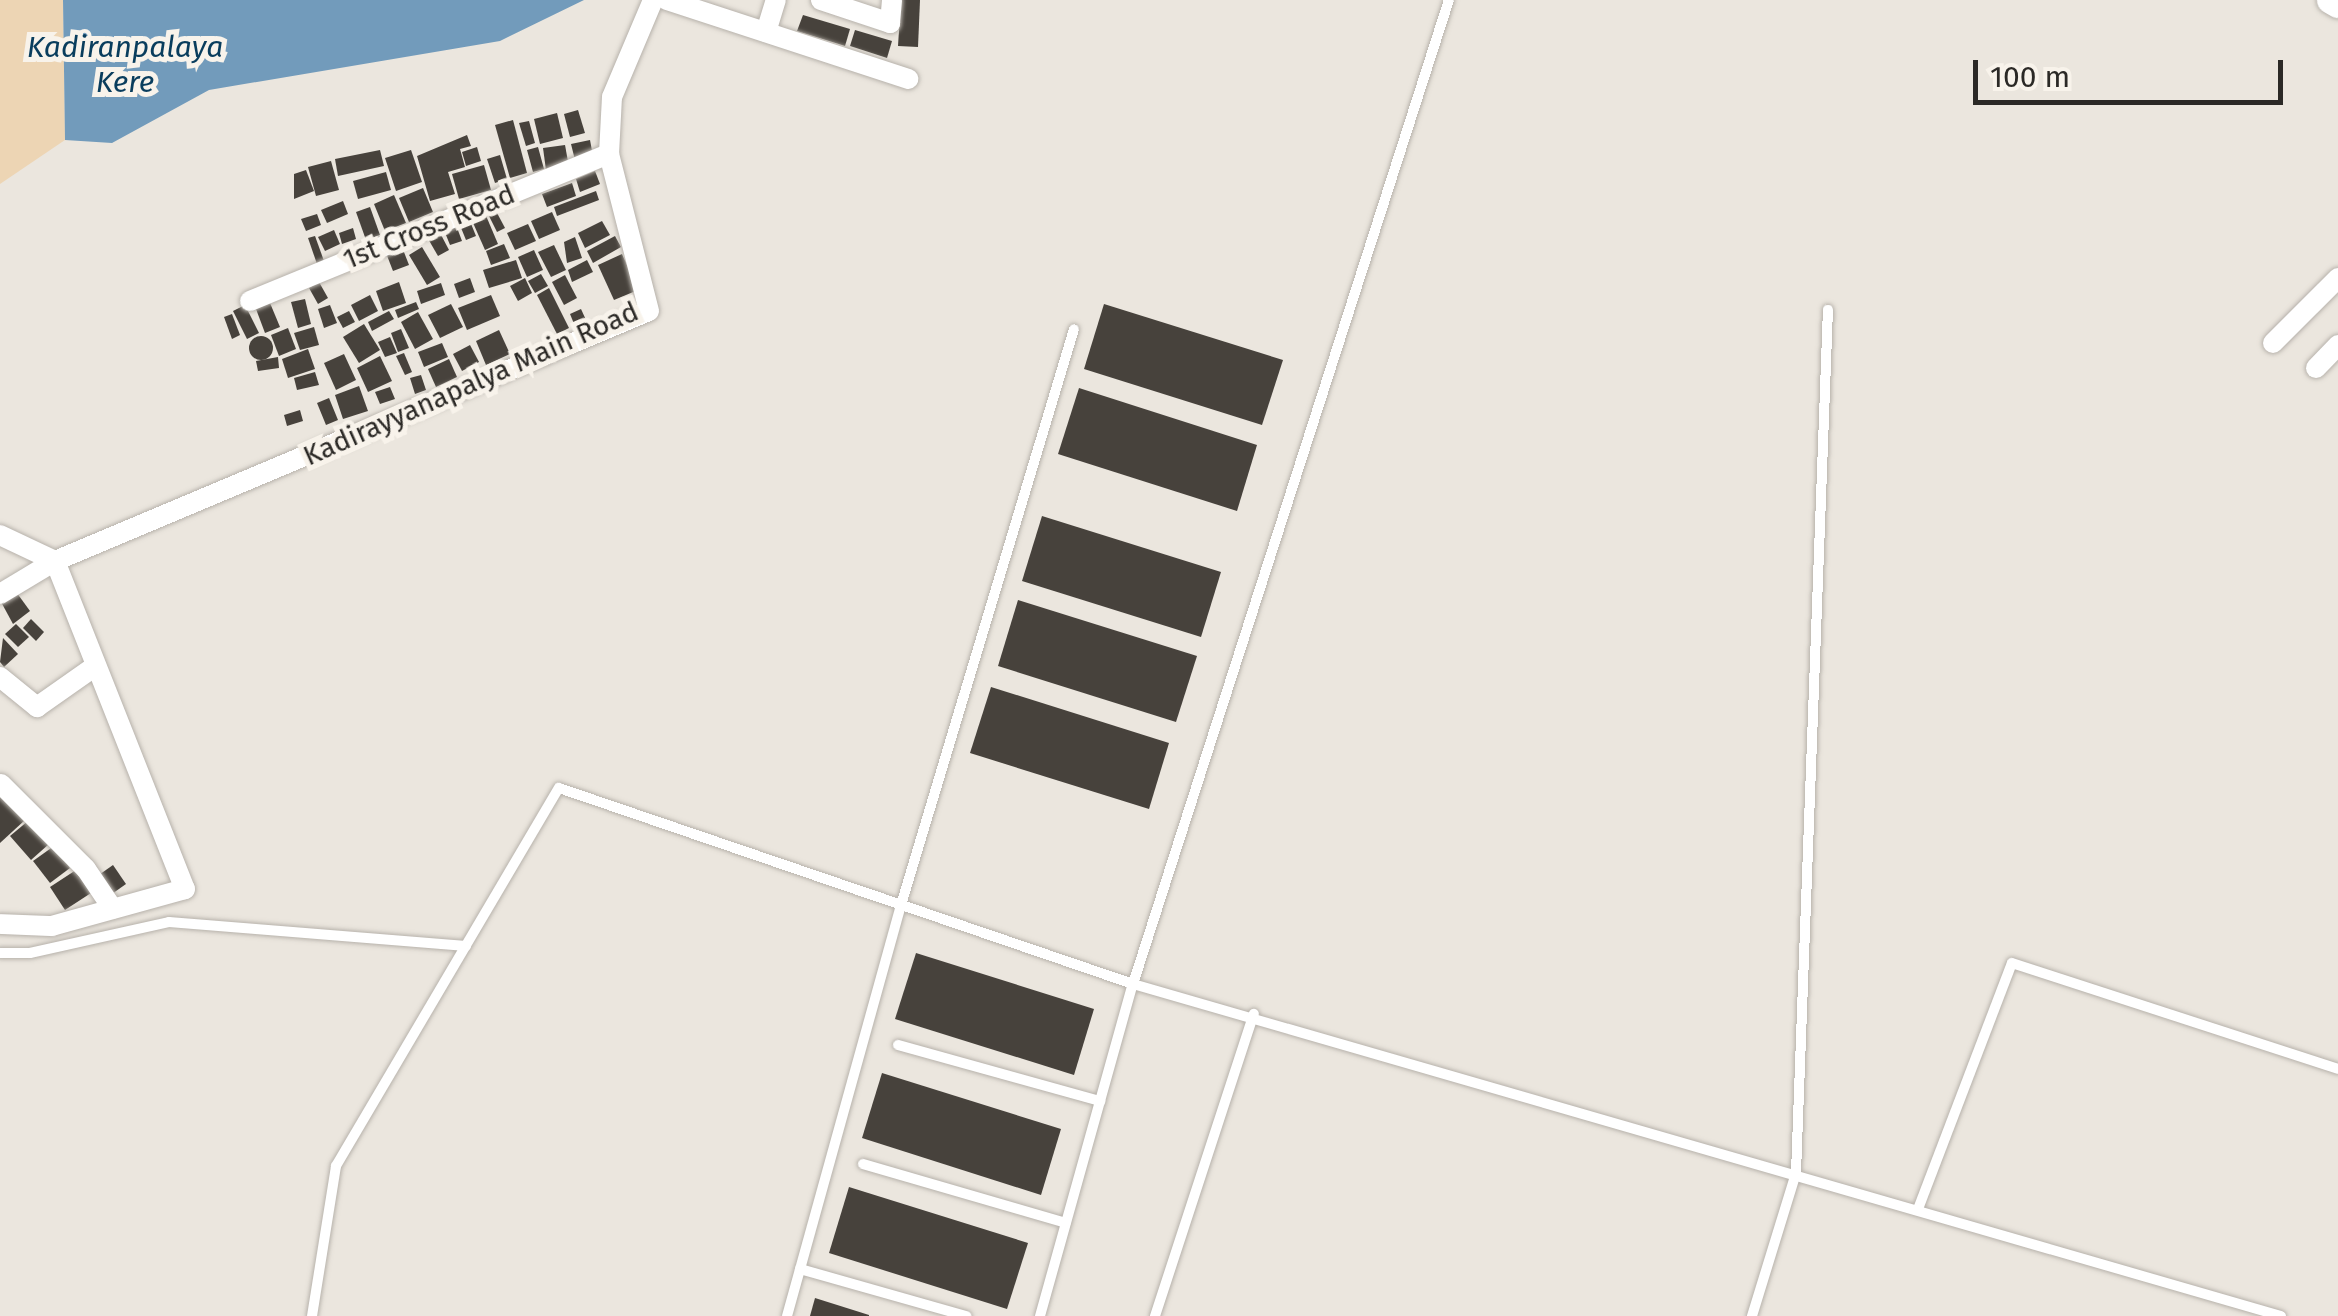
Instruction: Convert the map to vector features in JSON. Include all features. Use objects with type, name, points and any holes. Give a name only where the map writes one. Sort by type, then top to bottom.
[{"type":"main road","points":[[2330,0],[2338,4]]},
{"type":"street","name":"Kadirayyanapalya Main Road","points":[[55,561],[649,311],[609,154],[612,97],[653,0]]},
{"type":"street","points":[[667,0],[908,79]]},
{"type":"street","points":[[766,32],[776,0]]},
{"type":"street","points":[[821,0],[890,23],[892,0]]},
{"type":"street","name":"1st Cross Road","points":[[250,301],[609,154]]},
{"type":"street","points":[[2273,343],[2338,278]]},
{"type":"street","points":[[2316,368],[2338,345]]},
{"type":"street","points":[[0,535],[55,561],[185,888],[52,926],[0,924]]},
{"type":"street","points":[[0,594],[55,561]]},
{"type":"street","points":[[0,677],[36,706],[94,667]]},
{"type":"street","points":[[1,784],[86,869],[113,908]]},
{"type":"lane","points":[[1040,1316],[1132,984],[1448,0]]},
{"type":"lane","points":[[1752,1316],[1796,1173],[1828,310]]},
{"type":"lane","points":[[787,1316],[901,905],[1074,329]]},
{"type":"lane","points":[[312,1316],[336,1166],[558,788],[1132,984],[1254,1014],[2281,1316]]},
{"type":"lane","points":[[0,953],[30,953],[169,922],[466,946]]},
{"type":"lane","points":[[1918,1209],[2012,963],[2338,1069]]},
{"type":"lane","points":[[1155,1316],[1254,1014]]},
{"type":"lane","points":[[898,1045],[1100,1101]]},
{"type":"lane","points":[[863,1164],[1066,1224]]},
{"type":"lane","points":[[800,1269],[966,1316]]},
{"type":"shaded area","points":[[0,0],[63,0],[65,140],[0,184]]},
{"type":"water","name":"Kadiranpalaya Kere","points":[[63,0],[584,0],[500,41],[209,90],[112,143],[65,140]]},
{"type":"building","points":[[901,0],[920,0],[918,47],[898,46]]},
{"type":"building","points":[[803,15],[850,29],[845,46],[797,31]]},
{"type":"building","points":[[855,30],[892,41],[887,58],[850,46]]},
{"type":"building","points":[[578,110],[585,133],[570,137],[564,114]]},
{"type":"building","points":[[557,113],[563,138],[540,144],[534,119]]},
{"type":"building","points":[[513,120],[527,173],[510,178],[495,125]]},
{"type":"building","points":[[529,121],[535,143],[526,146],[519,123]]},
{"type":"building","points":[[467,135],[471,146],[460,149],[465,167],[448,172],[455,194],[430,201],[417,156]]},
{"type":"building","points":[[590,140],[593,156],[575,160],[571,144]]},
{"type":"building","points":[[565,145],[569,167],[546,170],[543,148]]},
{"type":"building","points":[[477,147],[481,161],[466,166],[462,152]]},
{"type":"building","points":[[538,147],[544,169],[533,172],[527,150]]},
{"type":"building","points":[[380,150],[384,166],[338,176],[335,159]]},
{"type":"building","points":[[411,150],[422,182],[396,191],[385,158]]},
{"type":"building","points":[[500,155],[507,179],[495,183],[487,159]]},
{"type":"building","points":[[331,161],[339,190],[316,196],[308,167]]},
{"type":"building","points":[[484,165],[491,190],[459,199],[452,174]]},
{"type":"building","points":[[306,170],[314,191],[294,199],[294,174]]},
{"type":"building","points":[[595,171],[600,184],[580,192],[576,179]]},
{"type":"building","points":[[386,172],[391,190],[358,199],[353,181]]},
{"type":"building","points":[[572,183],[576,196],[547,207],[542,194]]},
{"type":"building","points":[[423,188],[433,212],[409,222],[399,198]]},
{"type":"building","points":[[596,191],[599,200],[557,216],[554,207]]},
{"type":"building","points":[[394,195],[406,223],[385,231],[374,204]]},
{"type":"building","points":[[343,201],[348,214],[327,223],[321,210]]},
{"type":"building","points":[[370,207],[380,235],[366,240],[356,212]]},
{"type":"building","points":[[484,211],[498,244],[485,250],[470,216]]},
{"type":"building","points":[[496,211],[505,228],[497,232],[488,214]]},
{"type":"building","points":[[552,212],[560,230],[539,239],[531,221]]},
{"type":"building","points":[[317,214],[321,225],[306,231],[301,219]]},
{"type":"building","points":[[467,214],[476,236],[466,240],[457,218]]},
{"type":"building","points":[[602,221],[610,235],[585,248],[578,233]]},
{"type":"building","points":[[528,224],[536,241],[515,250],[507,233]]},
{"type":"building","points":[[456,225],[462,241],[450,245],[444,230]]},
{"type":"building","points":[[353,228],[356,239],[342,244],[339,233]]},
{"type":"building","points":[[334,230],[340,244],[325,251],[318,237]]},
{"type":"building","points":[[439,231],[449,250],[438,256],[427,237]]},
{"type":"building","points":[[315,236],[324,261],[317,264],[308,238]]},
{"type":"building","points":[[615,236],[621,247],[593,263],[587,251]]},
{"type":"building","points":[[575,237],[582,258],[567,263],[564,242]]},
{"type":"building","points":[[504,244],[510,258],[491,265],[486,251]]},
{"type":"building","points":[[554,245],[566,270],[551,277],[538,252]]},
{"type":"building","points":[[402,247],[409,265],[393,271],[386,253]]},
{"type":"building","points":[[422,247],[440,277],[427,285],[409,255]]},
{"type":"building","points":[[534,250],[543,270],[527,277],[518,257]]},
{"type":"building","points":[[622,254],[638,290],[614,300],[598,265]]},
{"type":"building","points":[[516,260],[522,278],[489,288],[483,270]]},
{"type":"building","points":[[587,260],[593,272],[572,282],[568,270]]},
{"type":"building","points":[[541,274],[548,286],[535,293],[528,281]]},
{"type":"building","points":[[565,275],[577,298],[564,305],[552,282]]},
{"type":"building","points":[[470,278],[475,292],[459,298],[454,284]]},
{"type":"building","points":[[525,278],[532,293],[518,301],[510,286]]},
{"type":"building","points":[[319,282],[328,298],[318,304],[309,288]]},
{"type":"building","points":[[399,282],[406,303],[383,311],[376,291]]},
{"type":"building","points":[[441,283],[445,295],[421,304],[417,291]]},
{"type":"building","points":[[549,288],[569,328],[557,334],[537,295]]},
{"type":"building","points":[[370,295],[378,311],[359,321],[351,305]]},
{"type":"building","points":[[491,295],[500,316],[467,330],[458,308]]},
{"type":"building","points":[[305,299],[311,324],[298,328],[291,302]]},
{"type":"building","points":[[416,302],[419,309],[398,318],[395,310]]},
{"type":"building","points":[[270,303],[280,327],[265,333],[256,309]]},
{"type":"building","points":[[451,304],[463,327],[440,338],[428,315]]},
{"type":"building","points":[[1104,304],[1283,360],[1262,425],[1084,369]]},
{"type":"building","points":[[245,305],[259,333],[247,339],[233,311]]},
{"type":"building","points":[[330,305],[337,323],[324,328],[318,309]]},
{"type":"building","points":[[581,309],[591,331],[579,336],[570,314]]},
{"type":"building","points":[[349,311],[355,322],[343,328],[337,317]]},
{"type":"building","points":[[389,311],[394,319],[372,331],[368,322]]},
{"type":"building","points":[[418,312],[433,339],[415,349],[401,322]]},
{"type":"building","points":[[232,314],[240,335],[232,339],[224,317]]},
{"type":"building","points":[[364,324],[380,350],[359,363],[343,337]]},
{"type":"building","points":[[314,327],[319,345],[300,350],[294,333]]},
{"type":"building","points":[[288,328],[296,349],[279,356],[271,335]]},
{"type":"building","points":[[401,329],[409,348],[398,352],[391,333]]},
{"type":"building","points":[[499,330],[510,354],[486,365],[476,341]]},
{"type":"building","points":[[261,336],[273,348],[261,360],[249,348]]},
{"type":"building","points":[[390,337],[397,353],[385,357],[378,342]]},
{"type":"building","points":[[442,343],[448,357],[424,367],[418,352]]},
{"type":"building","points":[[470,345],[479,362],[462,371],[453,354]]},
{"type":"building","points":[[308,349],[315,369],[288,378],[282,359]]},
{"type":"building","points":[[404,353],[412,372],[405,375],[396,356]]},
{"type":"building","points":[[344,354],[356,380],[336,390],[324,363]]},
{"type":"building","points":[[380,356],[392,381],[368,392],[357,368]]},
{"type":"building","points":[[278,357],[279,368],[258,371],[256,361]]},
{"type":"building","points":[[449,359],[457,377],[436,387],[428,369]]},
{"type":"building","points":[[315,372],[319,385],[297,390],[294,378]]},
{"type":"building","points":[[421,375],[426,390],[415,394],[410,378]]},
{"type":"building","points":[[359,386],[368,411],[343,419],[335,395]]},
{"type":"building","points":[[390,387],[395,399],[380,404],[375,392]]},
{"type":"building","points":[[1079,388],[1257,445],[1237,511],[1058,454]]},
{"type":"building","points":[[329,398],[338,420],[326,425],[317,403]]},
{"type":"building","points":[[300,410],[303,421],[287,426],[284,415]]},
{"type":"building","points":[[1042,516],[1221,572],[1201,637],[1022,581]]},
{"type":"building","points":[[14,589],[30,611],[13,624],[0,600]]},
{"type":"building","points":[[1018,600],[1197,656],[1176,722],[998,666]]},
{"type":"building","points":[[31,619],[44,632],[36,641],[23,628]]},
{"type":"building","points":[[16,624],[29,637],[18,647],[5,634]]},
{"type":"building","points":[[3,638],[18,654],[4,667],[0,662]]},
{"type":"building","points":[[991,687],[1169,743],[1149,809],[970,753]]},
{"type":"building","points":[[0,793],[25,820],[0,843]]},
{"type":"building","points":[[28,821],[49,844],[31,860],[10,836]]},
{"type":"building","points":[[54,846],[70,868],[50,883],[33,861]]},
{"type":"building","points":[[113,865],[126,884],[109,896],[96,877]]},
{"type":"building","points":[[76,870],[91,893],[65,910],[50,887]]},
{"type":"building","points":[[916,953],[1094,1009],[1074,1075],[895,1019]]},
{"type":"building","points":[[882,1073],[1061,1129],[1041,1195],[862,1138]]},
{"type":"building","points":[[849,1187],[1028,1243],[1007,1309],[829,1253]]},
{"type":"building","points":[[815,1298],[869,1315],[869,1316],[810,1316]]}]
